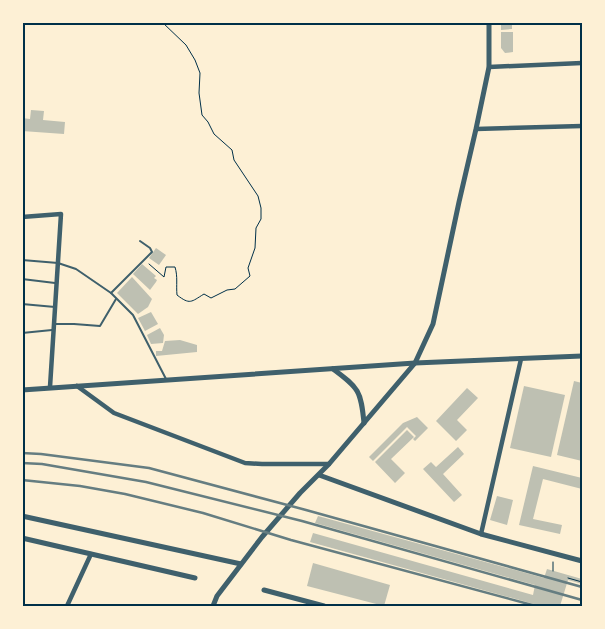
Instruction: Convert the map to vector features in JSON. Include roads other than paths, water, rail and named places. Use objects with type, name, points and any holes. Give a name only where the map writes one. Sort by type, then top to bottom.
[{"type":"street","points":[[213,606],[217,596],[262,537],[300,493],[329,464],[415,363],[433,324],[476,129],[489,67],[489,22]]},
{"type":"street","points":[[489,67],[582,63]]},
{"type":"street","points":[[476,129],[582,126]]},
{"type":"street","points":[[22,217],[61,214],[50,387]]},
{"type":"street","points":[[22,390],[415,363],[582,356]]},
{"type":"street","points":[[481,534],[521,359]]},
{"type":"street","points":[[333,369],[354,385],[359,392],[364,423]]},
{"type":"street","points":[[77,386],[114,413],[245,463],[329,464]]},
{"type":"street","points":[[320,474],[481,534],[582,561]]},
{"type":"street","points":[[22,516],[240,564]]},
{"type":"street","points":[[22,538],[195,578]]},
{"type":"street","points":[[67,606],[91,554]]},
{"type":"street","points":[[264,590],[324,606]]},
{"type":"lane","points":[[111,293],[152,252],[150,248],[140,241]]},
{"type":"lane","points":[[22,260],[58,263],[76,269],[111,293],[132,315],[167,380]]},
{"type":"lane","points":[[22,279],[57,284]]},
{"type":"lane","points":[[54,324],[100,326],[117,298]]},
{"type":"lane","points":[[22,304],[55,307]]},
{"type":"lane","points":[[22,333],[54,330]]},
{"type":"railway","points":[[22,453],[149,468],[582,587]]},
{"type":"railway","points":[[22,463],[42,464],[146,482],[302,521],[582,600]]},
{"type":"railway","points":[[22,480],[80,486],[125,494],[203,513],[291,540],[536,606]]}]
